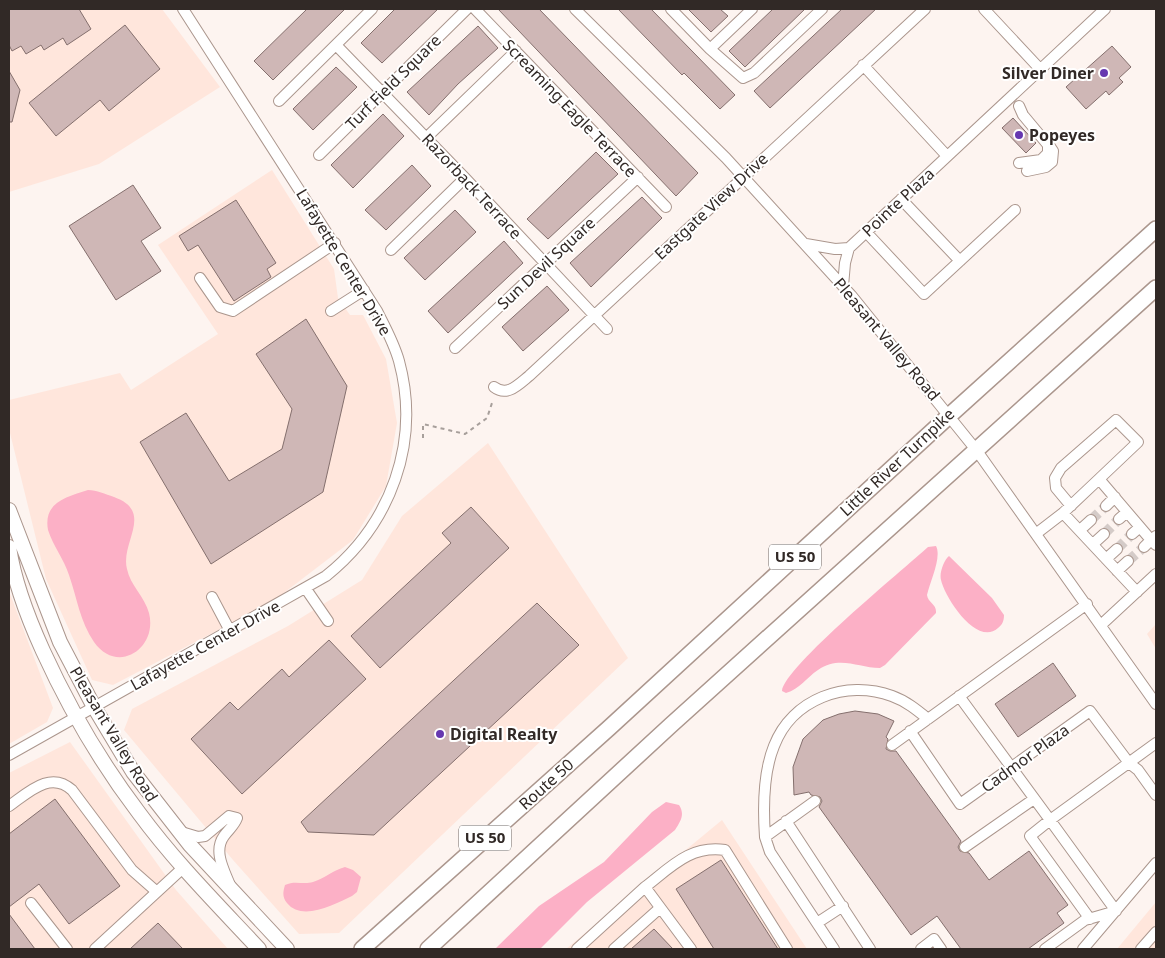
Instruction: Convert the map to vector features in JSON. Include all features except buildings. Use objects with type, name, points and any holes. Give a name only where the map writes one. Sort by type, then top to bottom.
[{"type":"highway","name":"Little River Turnpike","points":[[640,697],[1156,229]]},
{"type":"highway","name":"US 50","points":[[428,949],[671,725],[978,451],[1156,288]]},
{"type":"highway","name":"Route 50","points":[[362,949],[609,728],[640,697]]},
{"type":"main road","name":"Pleasant Valley Road","points":[[9,510],[60,642],[94,707],[133,772],[178,830],[287,949]]},
{"type":"main road","name":"Pleasant Valley Road","points":[[9,547],[18,586],[35,633],[76,717],[118,786],[184,867],[259,949]]},
{"type":"street","name":"Lafayette Center Drive","points":[[9,754],[306,589],[342,564],[368,534],[392,490],[404,451],[406,400],[392,340],[335,243],[183,9]]},
{"type":"street","points":[[279,101],[372,9]]},
{"type":"street","name":"Turf Field Square","points":[[319,156],[467,9]]},
{"type":"street","name":"Screaming Eagle Terrace","points":[[475,9],[666,207]]},
{"type":"street","name":"Pleasant Valley Road","points":[[575,9],[743,176],[843,286],[950,414],[978,451],[1156,704]]},
{"type":"street","points":[[671,9],[739,76],[748,77],[822,9]]},
{"type":"street","points":[[710,49],[752,9]]},
{"type":"street","name":"Eastgate View Drive","points":[[494,387],[500,392],[506,392],[517,386],[925,9]]},
{"type":"street","points":[[984,9],[1040,69]]},
{"type":"street","name":"Pointe Plaza","points":[[850,248],[1105,9]]},
{"type":"street","name":"Razorback Terrace","points":[[336,44],[466,178],[607,329]]},
{"type":"street","points":[[427,137],[516,51]]},
{"type":"street","name":"Pointe Plaza","points":[[863,65],[947,156]]},
{"type":"street","points":[[1020,106],[1023,115],[1053,151],[1052,162],[1046,167],[1026,171]]},
{"type":"street","points":[[1019,163],[1041,160],[1048,152],[1048,145]]},
{"type":"street","points":[[391,250],[466,178]]},
{"type":"street","name":"Sun Devil Square","points":[[455,348],[638,178]]},
{"type":"street","points":[[901,200],[960,261]]},
{"type":"street","points":[[866,232],[924,294],[1015,210]]},
{"type":"street","points":[[200,278],[220,307],[233,311],[335,243]]},
{"type":"street","points":[[805,244],[834,249],[850,248],[845,264],[843,286]]},
{"type":"street","points":[[331,311],[364,290]]},
{"type":"street","points":[[1036,533],[1067,510],[1138,442],[1116,420],[1061,468],[1054,478],[1056,488],[1067,510],[1080,530],[1137,592]]},
{"type":"street","points":[[1099,479],[1127,512],[1136,530],[1152,542]]},
{"type":"street","points":[[1106,506],[1115,497]]},
{"type":"street","points":[[1119,519],[1127,512]]},
{"type":"street","points":[[1080,530],[1091,520]]},
{"type":"street","points":[[1093,544],[1104,534]]},
{"type":"street","points":[[1106,559],[1117,548]]},
{"type":"street","points":[[1117,571],[1128,561]]},
{"type":"street","points":[[1101,624],[1156,574]]},
{"type":"street","points":[[306,589],[328,621]]},
{"type":"street","points":[[212,596],[230,632]]},
{"type":"street","points":[[892,745],[1087,604]]},
{"type":"street","points":[[834,949],[770,852],[765,837],[764,820],[771,755],[783,729],[803,707],[835,692],[862,690],[892,696],[906,702],[928,719]]},
{"type":"street","points":[[959,696],[1116,911]]},
{"type":"street","name":"Cadmor Plaza","points":[[910,731],[960,804],[1090,711],[1129,763]]},
{"type":"street","points":[[1090,919],[1030,836],[1156,743]]},
{"type":"street","points":[[1129,763],[1138,770],[1156,795]]},
{"type":"street","points":[[9,806],[46,782],[64,783],[72,790],[132,870],[157,892]]},
{"type":"street","points":[[965,847],[1034,799]]},
{"type":"street","points":[[765,837],[815,801]]},
{"type":"street","points":[[178,830],[198,837],[205,836],[229,816],[237,818],[233,828],[220,841],[218,855],[232,889]]},
{"type":"street","points":[[786,822],[870,949]]},
{"type":"street","points":[[577,949],[645,887],[692,852],[712,848],[725,850],[787,949]]},
{"type":"street","points":[[1083,949],[1156,863]]},
{"type":"street","points":[[95,949],[184,867]]},
{"type":"street","points":[[645,887],[691,949]]},
{"type":"street","points":[[31,903],[67,949]]},
{"type":"street","points":[[817,923],[843,906]]},
{"type":"street","points":[[614,949],[660,908]]},
{"type":"street","points":[[1045,949],[1090,919],[1116,911]]},
{"type":"street","points":[[1141,949],[1156,932]]},
{"type":"street","points":[[921,949],[934,939],[941,949]]},
{"type":"path","points":[[422,438],[423,424],[465,434],[478,425],[490,414],[494,387]]},
{"type":"shaded area","points":[[9,9],[162,9],[220,87],[99,164],[9,192]]},
{"type":"shaded area","points":[[272,170],[334,269],[338,298],[350,315],[363,315],[386,359],[397,423],[386,486],[353,540],[272,602],[113,685],[92,680],[46,579],[9,429],[9,400],[120,373],[131,390],[218,334],[158,245]]},
{"type":"shaded area","points":[[488,443],[628,658],[339,933],[299,934],[233,860],[124,730],[132,709],[288,626],[362,580],[402,516]]},
{"type":"shaded area","points":[[88,490],[104,493],[126,503],[132,511],[134,519],[126,559],[127,569],[131,580],[147,607],[150,626],[142,647],[124,657],[103,652],[89,634],[82,618],[67,569],[48,530],[47,521],[49,513],[58,502]]},
{"type":"shaded area","points":[[936,546],[937,563],[927,595],[936,613],[885,665],[880,668],[849,663],[834,663],[818,670],[791,691],[786,693],[782,691],[788,679],[802,661],[847,618],[928,547]]},
{"type":"shaded area","points":[[949,556],[992,598],[1004,615],[1001,626],[990,632],[981,631],[972,626],[955,608],[941,580],[942,567]]},
{"type":"shaded area","points":[[9,591],[53,708],[47,722],[9,744]]},
{"type":"shaded area","points":[[1156,624],[1156,649],[1147,634]]},
{"type":"shaded area","points":[[70,742],[176,890],[228,949],[9,949],[9,773]]},
{"type":"shaded area","points":[[666,802],[679,805],[682,811],[679,824],[675,830],[587,902],[540,949],[495,949],[539,906],[604,862],[652,812]]},
{"type":"shaded area","points":[[722,820],[807,949],[566,949]]},
{"type":"shaded area","points":[[345,867],[353,870],[361,877],[357,892],[352,896],[328,907],[310,911],[301,911],[293,908],[285,901],[283,894],[285,885],[313,882]]},
{"type":"shaded area","points":[[1156,902],[1156,949],[1117,949]]},
{"type":"tunnel","points":[[1091,520],[1106,506]]},
{"type":"tunnel","points":[[1104,534],[1119,519]]},
{"type":"tunnel","points":[[1117,549],[1132,534]]},
{"type":"tunnel","points":[[1128,561],[1144,547]]},
{"type":"place","name":"Silver Diner","points":[[1104,73]]},
{"type":"place","name":"Popeyes","points":[[1019,135]]},
{"type":"place","name":"Digital Realty","points":[[440,734]]}]
